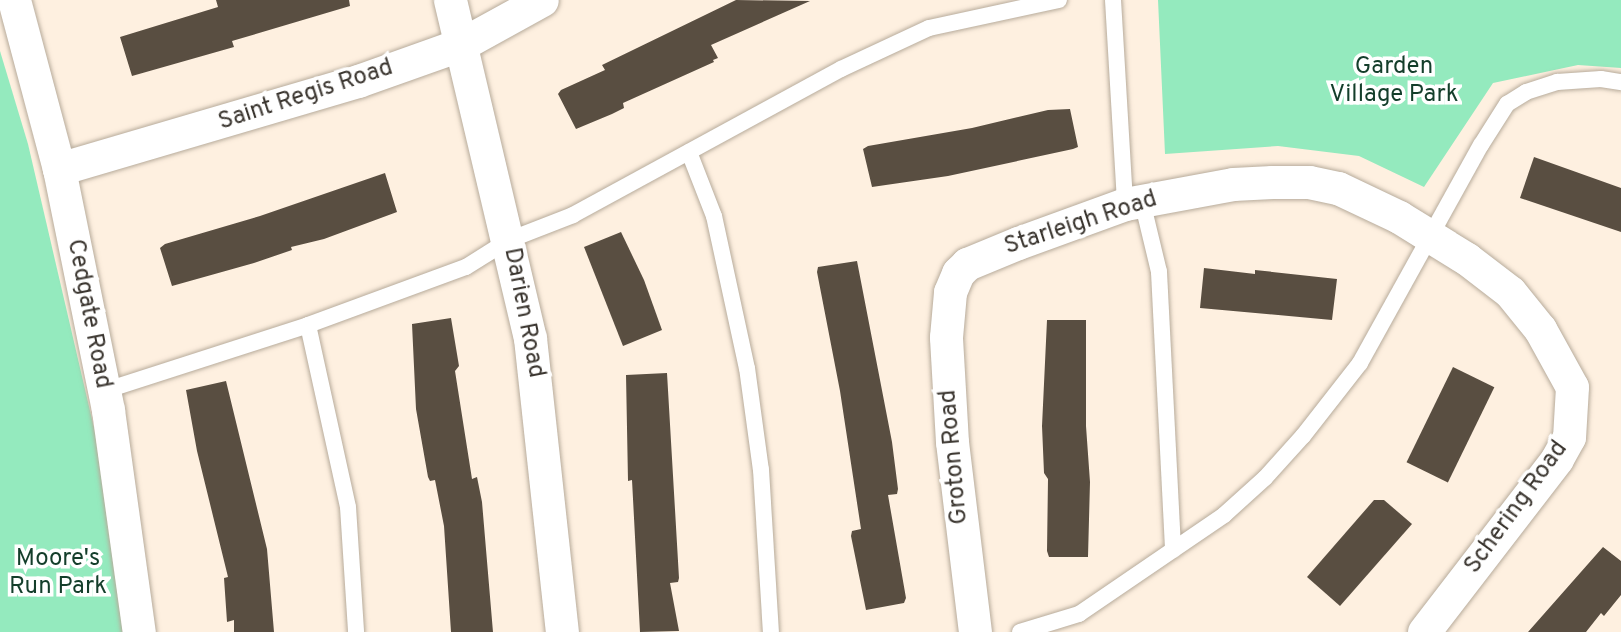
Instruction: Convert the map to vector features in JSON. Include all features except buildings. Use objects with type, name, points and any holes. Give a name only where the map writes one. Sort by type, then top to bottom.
[{"type":"street","name":"Cedgate Road","points":[[15,0],[60,169],[104,391],[139,632]]},
{"type":"street","name":"Darien Road","points":[[450,0],[509,240],[530,338],[541,414],[562,632]]},
{"type":"street","name":"Saint Regis Road","points":[[60,169],[265,110],[462,44],[542,0]]},
{"type":"street","name":"Starleigh Road","points":[[953,281],[967,264],[1018,243],[1134,203],[1233,184],[1309,182],[1338,188],[1431,235],[1510,292],[1540,329],[1566,372]]},
{"type":"street","name":"Groton Road","points":[[953,281],[946,337],[952,442],[975,632]]},
{"type":"street","name":"Schering Road","points":[[1424,632],[1530,497],[1569,437],[1572,387],[1566,372]]},
{"type":"lane","points":[[104,391],[308,325],[466,267],[509,240],[572,215],[841,69],[929,28],[1059,0]]},
{"type":"lane","points":[[1113,0],[1134,203],[1159,272],[1173,550]]},
{"type":"lane","points":[[1020,632],[1079,614],[1224,515],[1265,478],[1303,436],[1360,363],[1480,145],[1507,104],[1526,92],[1558,82],[1601,79],[1621,82]]},
{"type":"lane","points":[[689,152],[715,216],[747,368],[761,470],[771,632]]},
{"type":"lane","points":[[308,325],[348,507],[355,632]]},
{"type":"green space","name":"Garden Village Park","points":[[1158,0],[1621,0],[1621,68],[1578,65],[1493,83],[1424,187],[1359,156],[1278,146],[1165,154]]},
{"type":"green space","name":"Moore's Run Park","points":[[0,51],[28,144],[101,458],[123,632],[0,632]]}]
